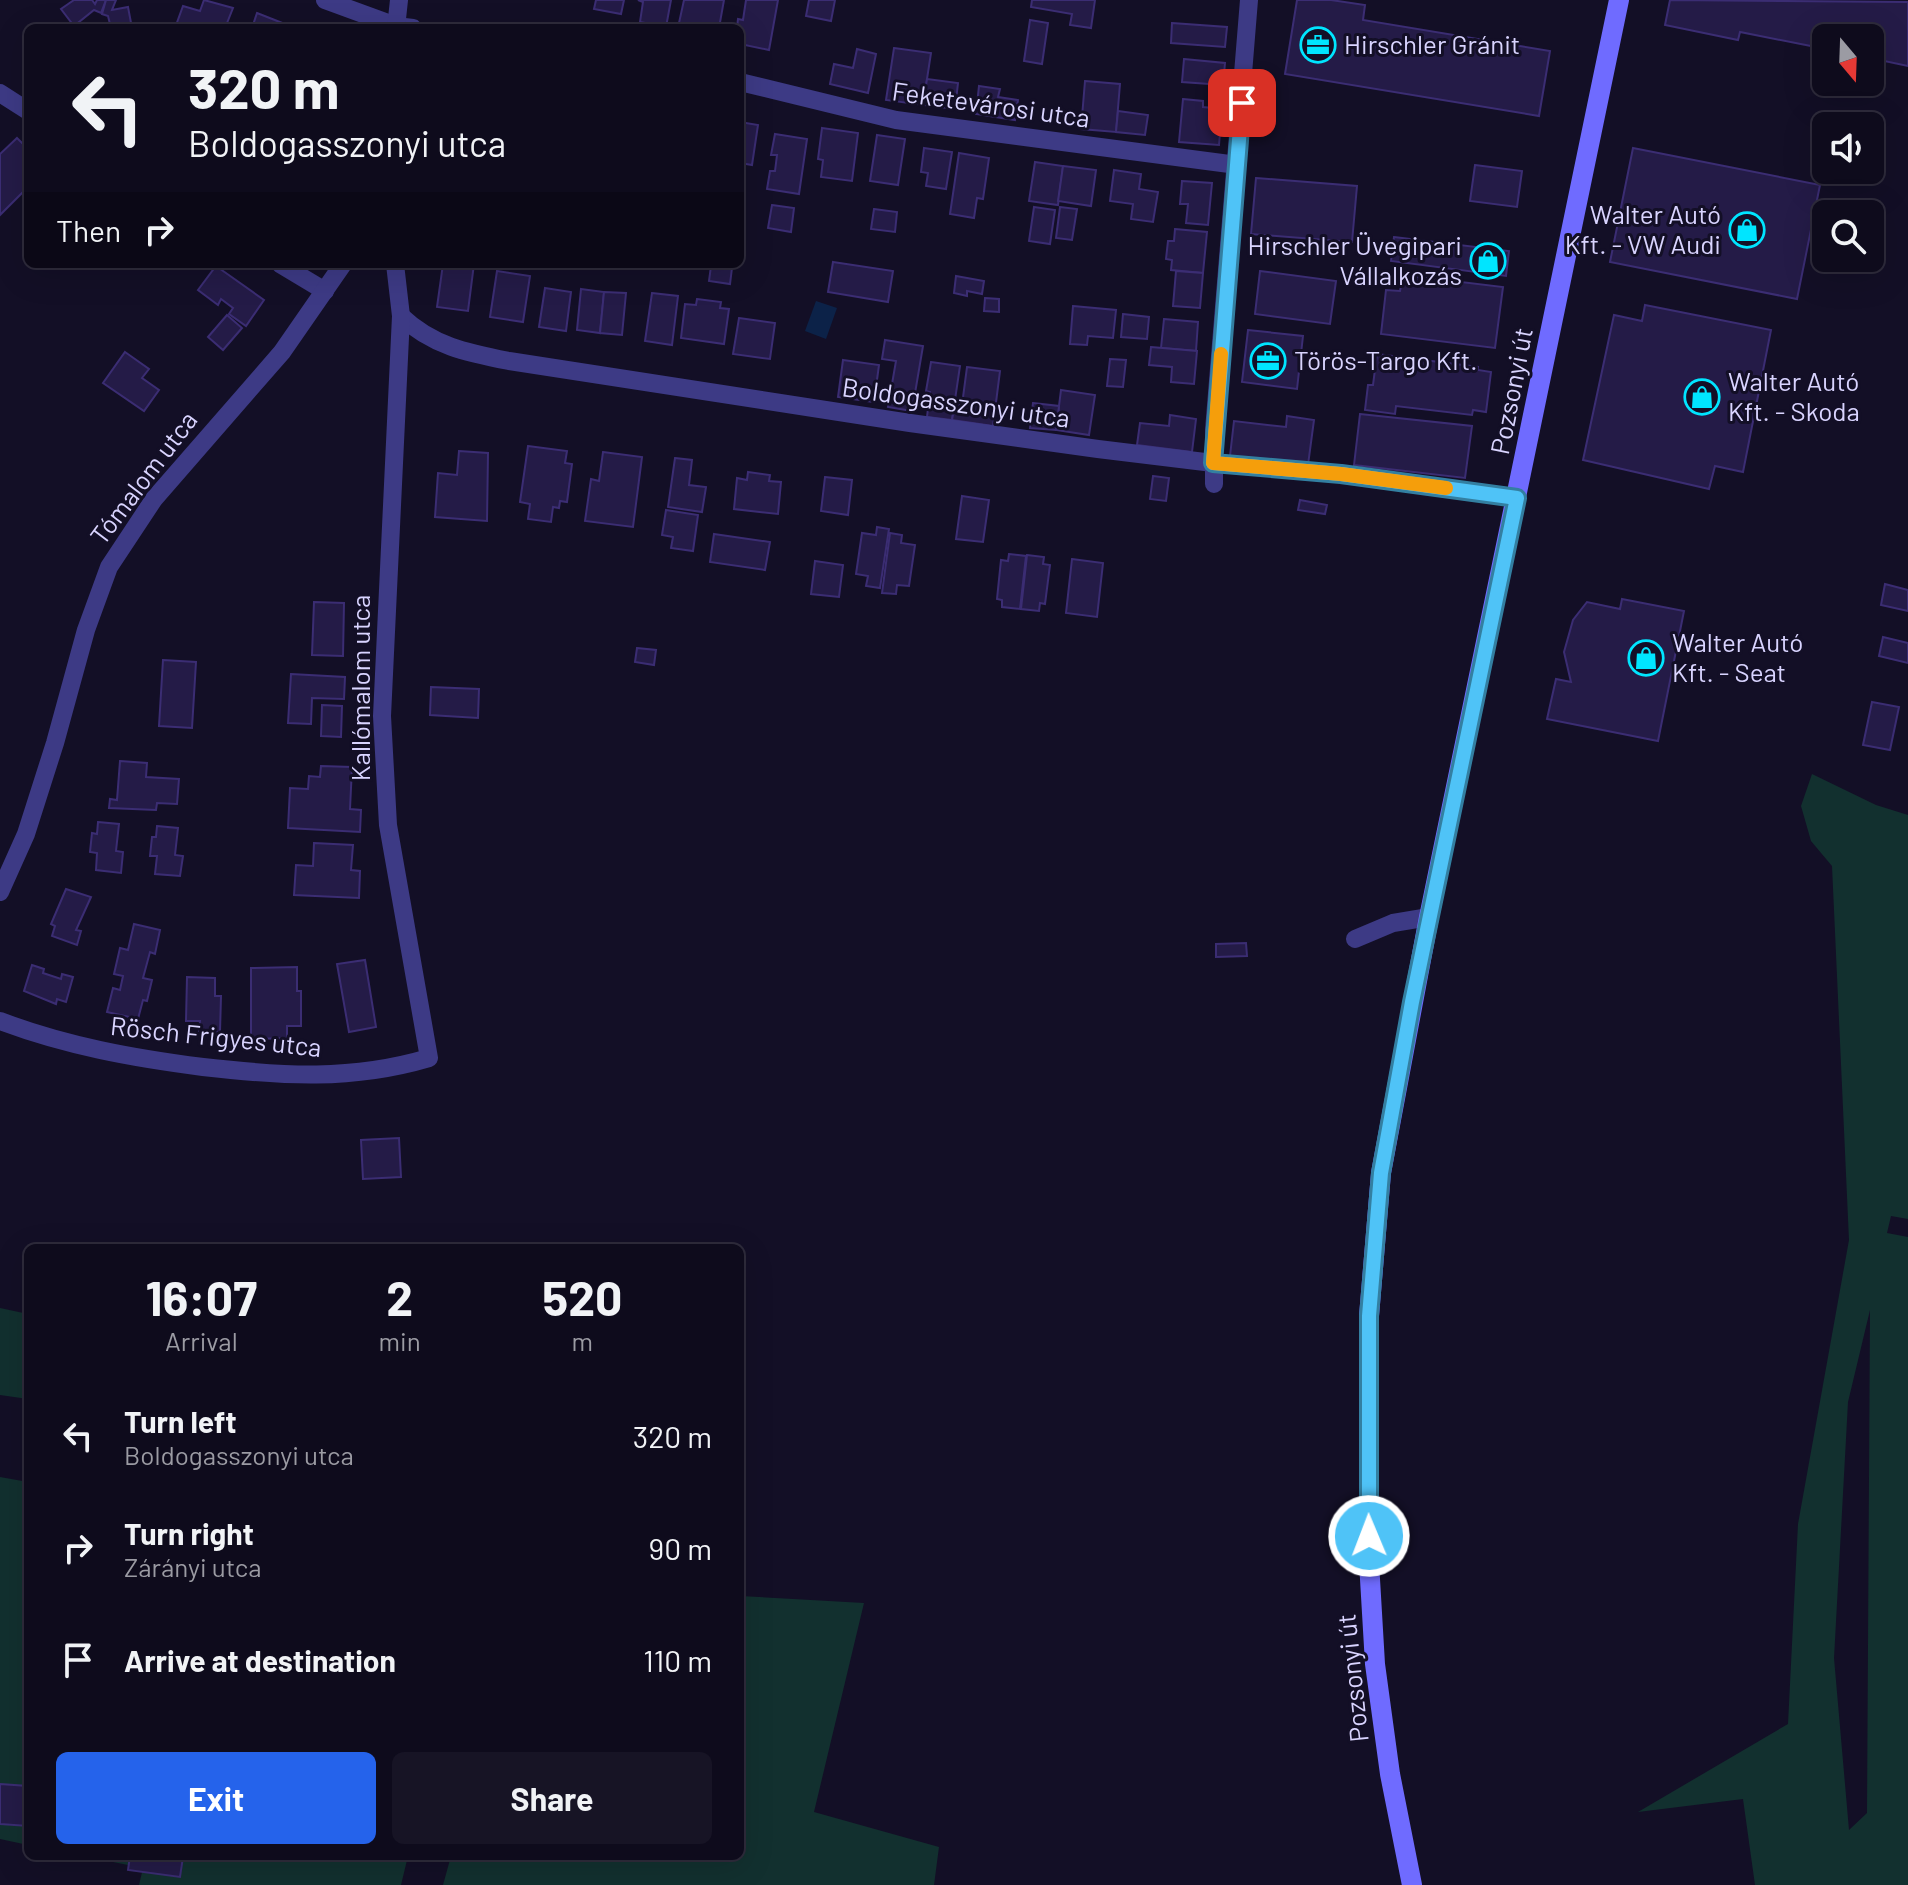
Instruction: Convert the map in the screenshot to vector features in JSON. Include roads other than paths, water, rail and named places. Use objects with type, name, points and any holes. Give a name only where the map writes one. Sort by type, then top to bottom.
[{"type":"main road","name":"Pozsonyi út","points":[[1412,1885],[1390,1774],[1375,1664],[1369,1562],[1369,1316],[1381,1173],[1429,917],[1619,0]]},
{"type":"street","points":[[325,0],[393,24]]},
{"type":"street","points":[[399,0],[402,24]]},
{"type":"street","points":[[1214,484],[1213,463],[1249,0]]},
{"type":"street","name":"Feketevárosi utca","points":[[744,83],[896,120],[1237,165]]},
{"type":"street","points":[[0,93],[24,108]]},
{"type":"street","points":[[287,268],[325,291]]},
{"type":"street","name":"Tómalom utca","points":[[0,892],[26,834],[86,630],[109,567],[154,499],[282,352],[340,268]]},
{"type":"street","points":[[395,268],[401,316]]},
{"type":"street","name":"Boldogasszonyi utca","points":[[401,316],[416,331],[461,352],[910,423],[1213,463],[1341,474],[1517,498]]},
{"type":"street","name":"Kallómalom utca","points":[[401,316],[382,716],[388,825],[429,1058]]},
{"type":"street","points":[[1355,939],[1393,923],[1429,917]]},
{"type":"street","name":"Rösch Frigyes utca","points":[[0,1021],[78,1047],[146,1060],[256,1073],[352,1075],[396,1068],[429,1058]]},
{"type":"water","points":[[816,301],[837,308],[826,339],[805,331]]},
{"type":"place","name":"Hirschler Gránit","points":[[1318,45]]},
{"type":"place","name":"Walter Autó Kft. - VW Audi","points":[[1747,230]]},
{"type":"place","name":"Hirschler Üvegipari Vállalkozás","points":[[1488,261]]},
{"type":"place","name":"Törös-Targo Kft.","points":[[1268,361]]},
{"type":"place","name":"Walter Autó Kft. - Skoda","points":[[1702,397]]},
{"type":"place","name":"Walter Autó Kft. - Seat","points":[[1646,658]]}]
